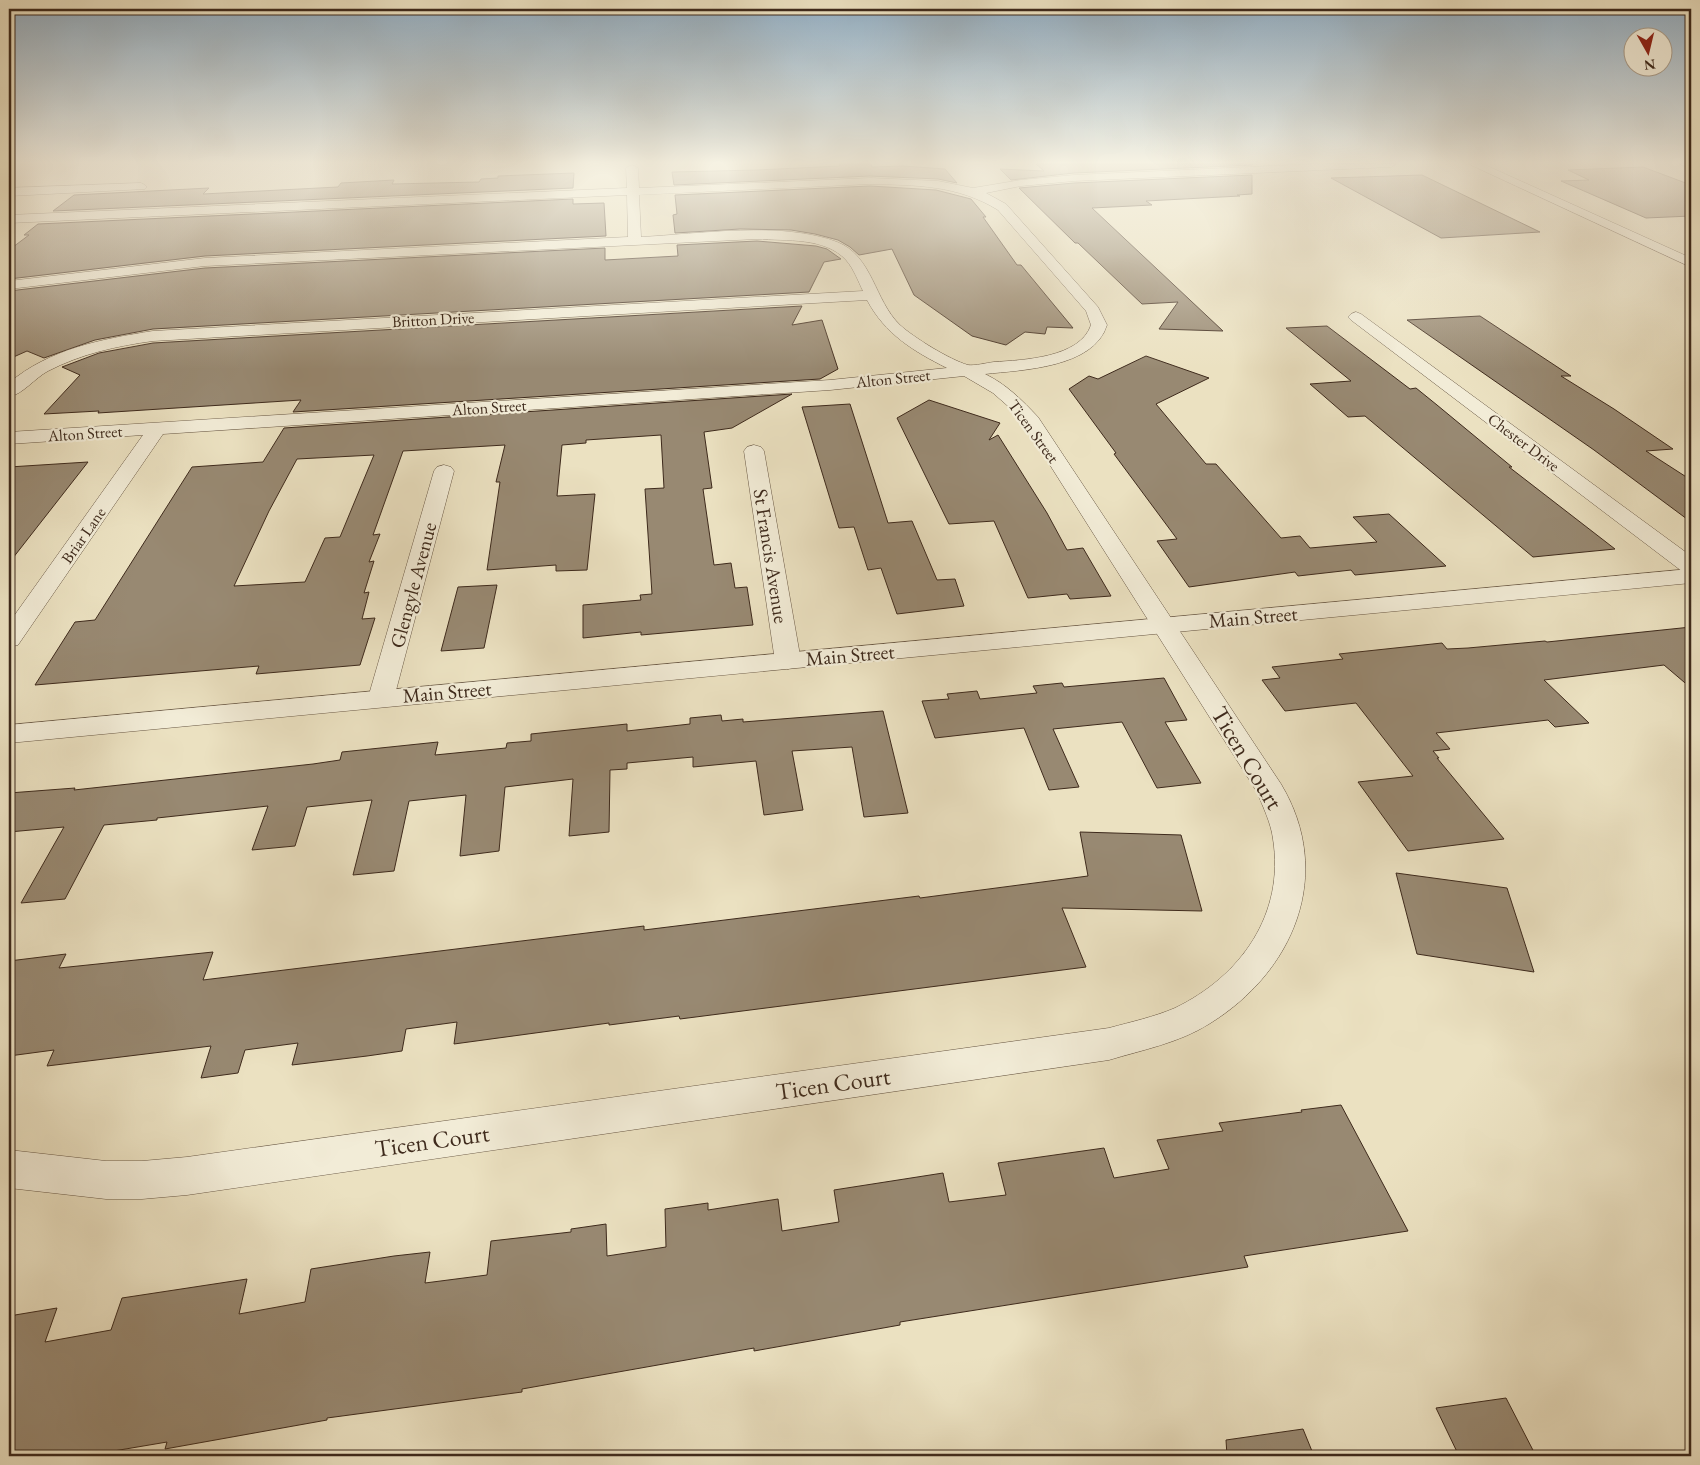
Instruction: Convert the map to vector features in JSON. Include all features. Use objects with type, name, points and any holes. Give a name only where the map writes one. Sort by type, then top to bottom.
[{"type":"street","points":[[635,232],[635,241]]},
{"type":"street","name":"Alton Street","points":[[9,438],[830,385],[1026,364],[1065,355],[1086,344],[1093,338],[1099,325],[1094,310],[1025,232]]},
{"type":"street","points":[[1625,232],[1691,262]]},
{"type":"street","name":"Ticen Street","points":[[9,285],[205,262],[757,235],[794,237],[820,242],[845,251],[855,262],[883,317],[899,332],[933,354],[969,370],[1002,391],[1024,412],[1164,626]]},
{"type":"street","name":"Britton Drive","points":[[9,392],[29,374],[71,355],[121,341],[153,336],[871,295]]},
{"type":"street","name":"Chester Drive","points":[[1356,317],[1691,567]]},
{"type":"street","name":"Briar Lane","points":[[9,640],[157,429]]},
{"type":"street","name":"St Francis Avenue","points":[[754,450],[788,661]]},
{"type":"street","name":"Glengyle Avenue","points":[[381,698],[444,471]]},
{"type":"street","name":"Main Street","points":[[9,734],[1691,576]]},
{"type":"street","name":"Ticen Court","points":[[9,1170],[106,1180],[142,1180],[187,1176],[1080,1049],[1110,1044],[1164,1028],[1180,1021],[1224,996],[1247,974],[1265,951],[1283,914],[1291,877],[1291,864],[1289,840],[1282,816],[1270,791],[1164,626]]},
{"type":"building","points":[[27,232],[606,232],[606,236],[205,256],[9,279],[9,250],[29,235],[24,235]]},
{"type":"building","points":[[805,232],[994,232],[1017,265],[1021,265],[1073,328],[1047,327],[1045,334],[1025,332],[1006,345],[972,336],[914,295],[892,249],[859,255],[838,240]]},
{"type":"building","points":[[1064,232],[1118,232],[1223,331],[1159,329],[1178,302],[1142,304],[1078,243],[1075,243]]},
{"type":"building","points":[[1431,232],[1534,232],[1441,238]]},
{"type":"building","points":[[757,241],[816,246],[827,249],[841,259],[824,262],[809,292],[153,329],[95,340],[44,358],[27,351],[9,359],[9,291],[205,268],[605,248],[605,260],[678,256],[677,245]]},
{"type":"building","points":[[802,306],[792,325],[822,320],[838,369],[820,379],[293,412],[301,400],[98,413],[99,411],[44,414],[80,375],[62,367],[99,353],[153,343]]},
{"type":"building","points":[[1480,316],[1571,376],[1561,376],[1673,449],[1646,451],[1691,480],[1691,522],[1594,450],[1407,320]]},
{"type":"building","points":[[1327,326],[1410,389],[1416,388],[1512,467],[1509,467],[1615,549],[1533,557],[1365,416],[1348,417],[1310,384],[1351,381],[1286,328]]},
{"type":"building","points":[[1146,356],[1209,378],[1156,404],[1206,464],[1216,464],[1281,538],[1300,536],[1310,548],[1377,542],[1353,517],[1389,514],[1446,566],[1355,575],[1351,570],[1298,576],[1295,572],[1189,587],[1157,541],[1177,539],[1069,389],[1089,376],[1098,379]]},
{"type":"building","points":[[792,394],[732,428],[704,432],[712,488],[703,489],[714,565],[731,563],[735,588],[747,587],[753,625],[641,635],[641,632],[583,638],[583,605],[641,600],[640,595],[652,594],[645,489],[664,488],[661,435],[586,440],[586,443],[562,445],[557,496],[595,494],[587,570],[556,571],[556,565],[487,570],[500,482],[496,482],[505,445],[403,451],[373,535],[380,534],[369,562],[374,561],[364,593],[369,592],[362,619],[375,618],[360,665],[256,674],[259,666],[35,685],[75,622],[95,620],[192,467],[263,462],[284,428]],"holes":[[[374,455],[340,537],[325,538],[305,582],[234,586],[269,511],[297,459]]]},
{"type":"building","points":[[929,400],[1000,423],[989,440],[998,435],[1047,513],[1067,550],[1083,548],[1111,596],[1070,599],[1067,594],[1028,598],[994,521],[949,524],[897,418]]},
{"type":"building","points":[[850,404],[888,523],[912,521],[937,580],[955,579],[964,606],[897,614],[881,568],[868,570],[854,527],[839,528],[802,407]]},
{"type":"building","points":[[88,462],[70,485],[9,563],[9,467]]},
{"type":"building","points":[[497,585],[484,648],[441,651],[458,587]]},
{"type":"building","points":[[1691,627],[1691,688],[1664,665],[1544,680],[1589,723],[1555,727],[1548,720],[1436,733],[1450,749],[1433,751],[1439,758],[1437,758],[1504,839],[1408,851],[1358,782],[1413,776],[1356,703],[1285,711],[1262,680],[1280,678],[1272,667],[1343,659],[1339,654],[1442,643],[1447,649],[1547,642]]},
{"type":"building","points":[[1164,678],[1187,720],[1165,722],[1201,783],[1157,788],[1122,722],[1053,729],[1079,787],[1049,790],[1024,728],[935,738],[922,701],[949,699],[947,694],[977,691],[980,699],[1037,693],[1033,686],[1062,683],[1064,687]]},
{"type":"building","points":[[883,711],[908,813],[864,817],[852,747],[792,751],[803,810],[764,815],[756,761],[693,767],[693,757],[627,763],[627,769],[610,770],[609,832],[569,836],[573,779],[505,787],[499,851],[460,856],[466,795],[409,801],[394,871],[353,875],[372,800],[307,807],[295,846],[252,850],[268,806],[157,818],[157,820],[104,825],[65,899],[21,903],[64,827],[9,832],[9,793],[75,788],[74,790],[313,764],[340,760],[342,752],[438,742],[435,755],[506,748],[507,743],[531,741],[531,734],[627,724],[627,731],[690,724],[690,718],[721,715],[722,721],[743,719],[743,722]]},
{"type":"building","points":[[1080,832],[1181,835],[1202,911],[1062,908],[1086,967],[680,1019],[679,1016],[609,1025],[609,1023],[454,1044],[457,1022],[406,1029],[402,1051],[367,1056],[292,1065],[298,1043],[245,1050],[238,1073],[201,1078],[211,1046],[47,1066],[54,1050],[9,1056],[9,961],[66,954],[59,968],[213,952],[203,980],[644,926],[644,930],[919,896],[920,898],[1088,876]]},
{"type":"building","points":[[1396,873],[1507,888],[1534,972],[1417,954]]},
{"type":"building","points":[[1341,1105],[1408,1231],[1244,1256],[1248,1267],[900,1322],[900,1325],[754,1351],[754,1348],[522,1389],[522,1392],[327,1418],[327,1420],[165,1449],[167,1442],[84,1456],[9,1456],[9,1330],[15,1315],[57,1308],[45,1342],[111,1330],[122,1298],[247,1279],[239,1314],[305,1302],[311,1269],[394,1256],[430,1252],[425,1283],[487,1275],[491,1241],[571,1232],[571,1229],[606,1224],[607,1256],[666,1247],[665,1209],[708,1203],[708,1210],[778,1199],[782,1231],[839,1222],[834,1190],[943,1173],[949,1202],[1006,1195],[998,1163],[1104,1148],[1114,1178],[1169,1169],[1157,1140],[1223,1131],[1219,1123]]},
{"type":"building","points":[[1506,1398],[1536,1456],[1459,1456],[1436,1408]]},
{"type":"building","points":[[1303,1429],[1314,1456],[1227,1456],[1226,1440]]}]
